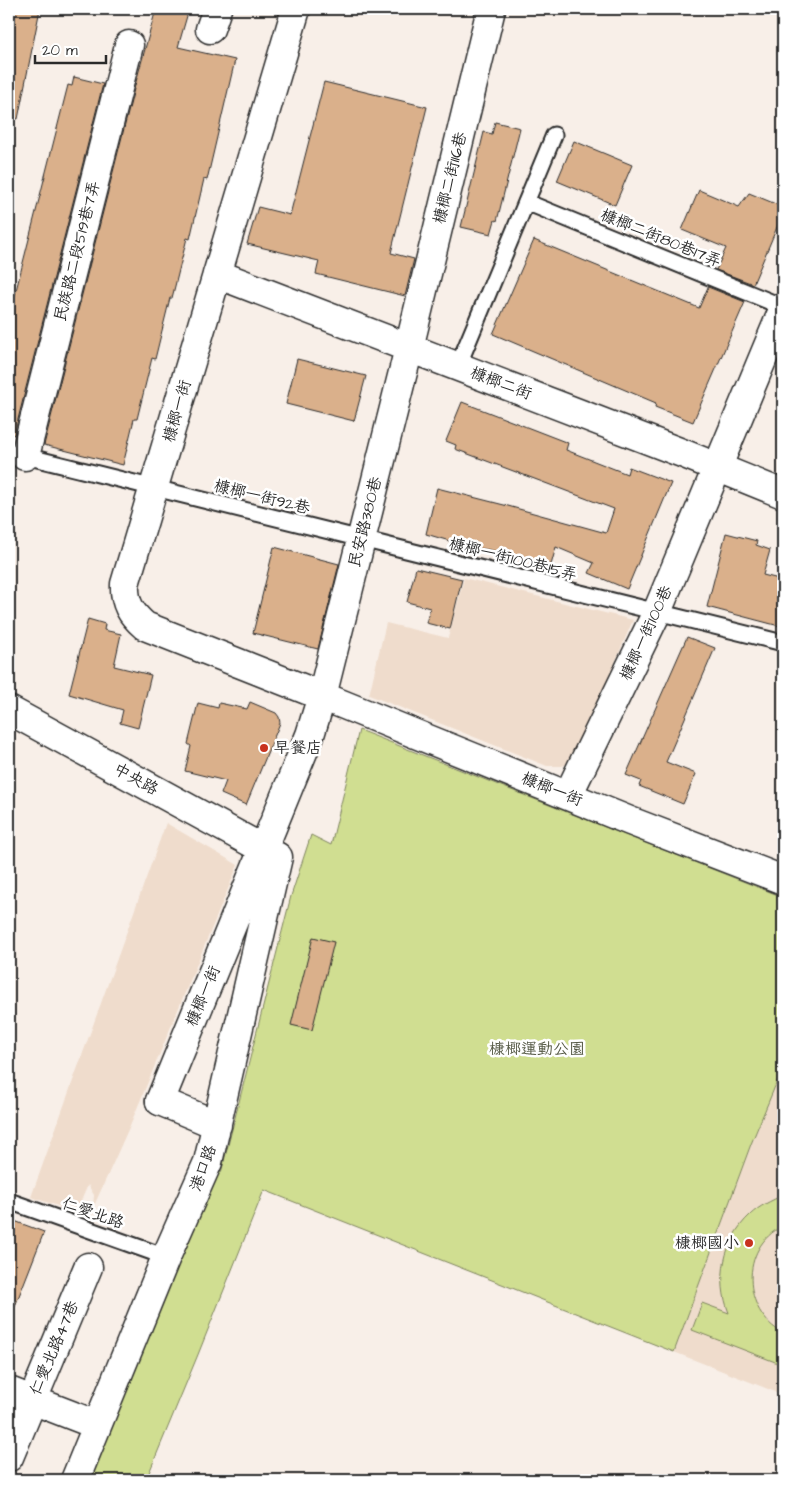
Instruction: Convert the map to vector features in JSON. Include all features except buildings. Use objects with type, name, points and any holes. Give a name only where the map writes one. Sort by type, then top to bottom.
[{"type":"street","name":"槺榔一街","points":[[296,9],[125,584],[127,606],[145,626],[630,821],[783,880]]},
{"type":"street","name":"槺榔二街116巷","points":[[409,348],[491,9]]},
{"type":"street","name":"民族路二段519巷7弄","points":[[17,454],[128,45]]},
{"type":"street","name":"槺榔二街","points":[[217,274],[458,366],[783,494]]},
{"type":"street","name":"槺榔一街100巷","points":[[568,795],[657,612],[783,309]]},
{"type":"street","name":"民安路380巷","points":[[322,696],[409,348]]},
{"type":"street","name":"槺榔一街","points":[[217,1125],[160,1100],[310,735],[322,696]]},
{"type":"street","name":"中央路","points":[[9,710],[263,849]]},
{"type":"street","name":"港口路","points":[[75,1480],[166,1257],[208,1162],[278,857],[263,849]]},
{"type":"street","name":"仁愛北路47巷","points":[[9,1458],[21,1396],[88,1267]]},
{"type":"street","points":[[21,1396],[97,1425]]},
{"type":"lane","points":[[458,366],[554,136]]},
{"type":"lane","name":"槺榔二街80巷17弄","points":[[526,202],[783,309]]},
{"type":"lane","name":"槺榔一街92巷","points":[[17,454],[361,539]]},
{"type":"lane","name":"槺榔一街100巷15弄","points":[[361,539],[783,643]]},
{"type":"lane","name":"仁愛北路","points":[[9,1202],[166,1257]]},
{"type":"shaded area","points":[[464,578],[633,620],[577,752],[567,764],[547,766],[369,695],[386,623],[448,638]]},
{"type":"shaded area","points":[[166,823],[238,865],[131,1123],[93,1208],[94,1195],[88,1185],[76,1212],[31,1197]]},
{"type":"shaded area","name":"槺榔國小","points":[[783,1067],[783,1395],[674,1352],[751,1144]]},
{"type":"green space","name":"槺榔運動公園","points":[[359,730],[783,897],[783,1067],[751,1144],[674,1352],[264,1190],[146,1480],[84,1480],[214,1171],[221,1173],[291,896],[311,835],[331,845]]},
{"type":"green space","points":[[783,1195],[783,1226],[769,1236],[759,1249],[753,1264],[751,1280],[753,1295],[760,1310],[769,1323],[783,1333],[783,1365],[692,1330],[702,1303],[729,1313],[723,1287],[724,1261],[728,1248],[741,1225],[754,1212]]},
{"type":"place","name":"早餐店","points":[[264,748]]},
{"type":"place","name":"槺榔國小","points":[[749,1243]]}]
